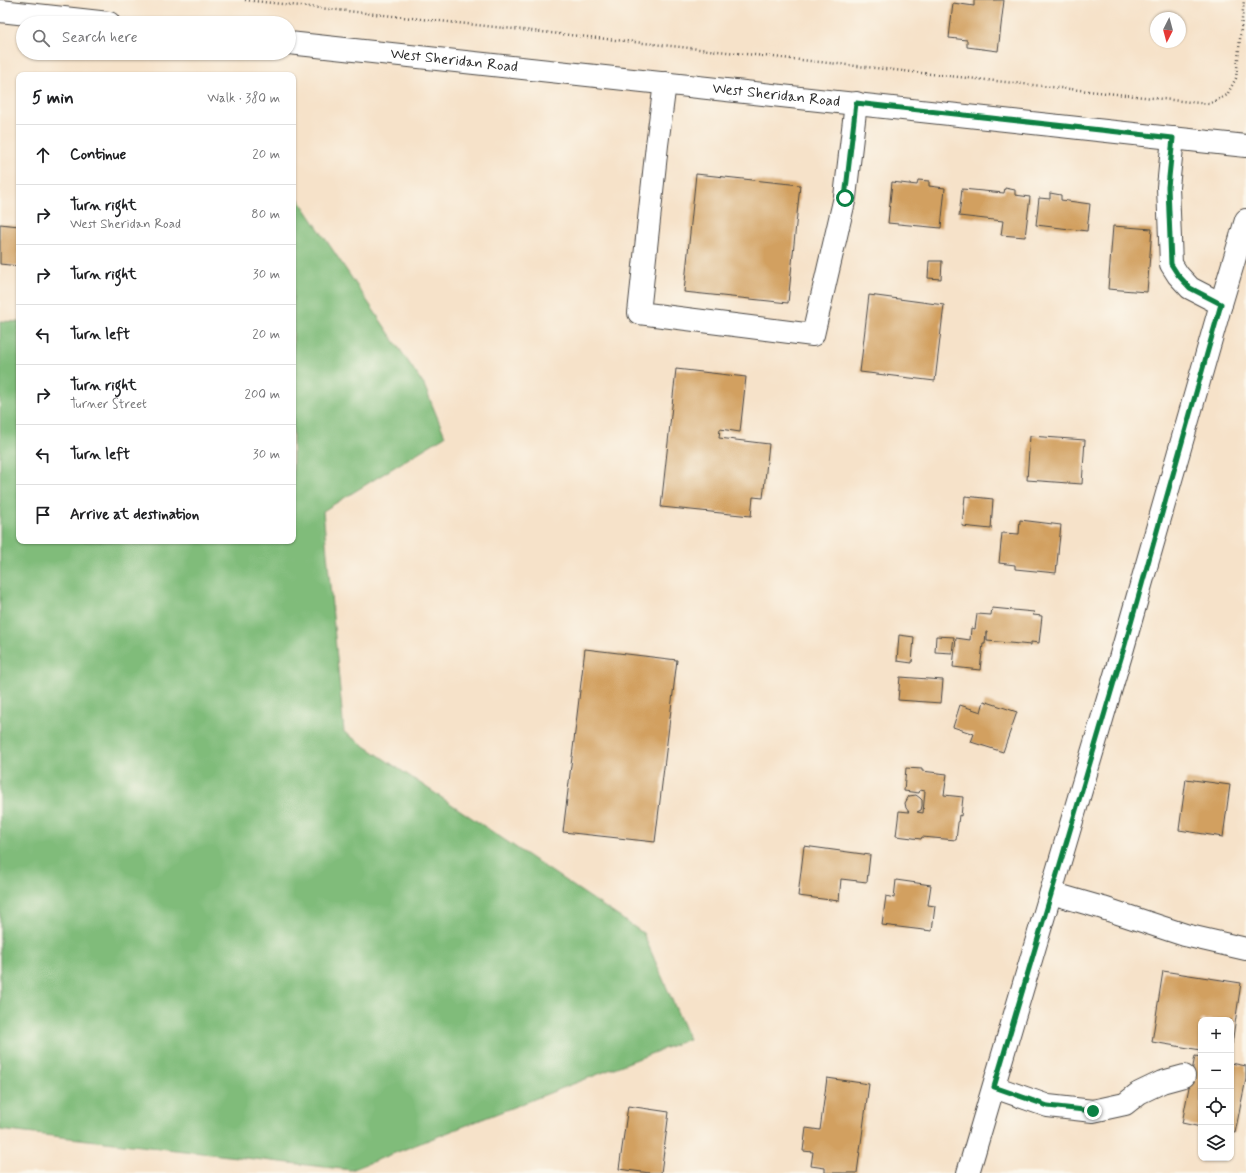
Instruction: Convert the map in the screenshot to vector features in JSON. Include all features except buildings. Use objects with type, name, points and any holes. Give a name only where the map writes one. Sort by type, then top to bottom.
[{"type":"street","points":[[0,11],[46,16]]},
{"type":"street","name":"West Sheridan Road","points":[[298,44],[1246,146]]},
{"type":"street","points":[[665,83],[656,145],[639,313],[813,335],[845,198],[856,103]]},
{"type":"street","points":[[1173,138],[1168,187],[1171,264],[1178,275],[1190,288],[1221,304]]},
{"type":"street","points":[[968,1173],[1124,648],[1246,220]]},
{"type":"street","points":[[1051,893],[1103,908],[1185,935],[1246,949]]},
{"type":"street","points":[[994,1087],[1048,1106],[1093,1111],[1125,1104],[1139,1093],[1162,1082],[1184,1076]]},
{"type":"path","points":[[245,0],[1209,104],[1227,95],[1236,78],[1244,0]]},
{"type":"green space","points":[[296,195],[424,385],[445,436],[323,511],[344,732],[643,933],[689,1039],[351,1170],[0,1130],[0,321],[16,322],[16,544],[296,544]]},
{"type":"route","points":[[845,198],[856,103],[1173,138],[1168,187],[1171,264],[1178,275],[1190,288],[1221,304],[1124,648],[994,1087],[1048,1106],[1093,1111]]}]
